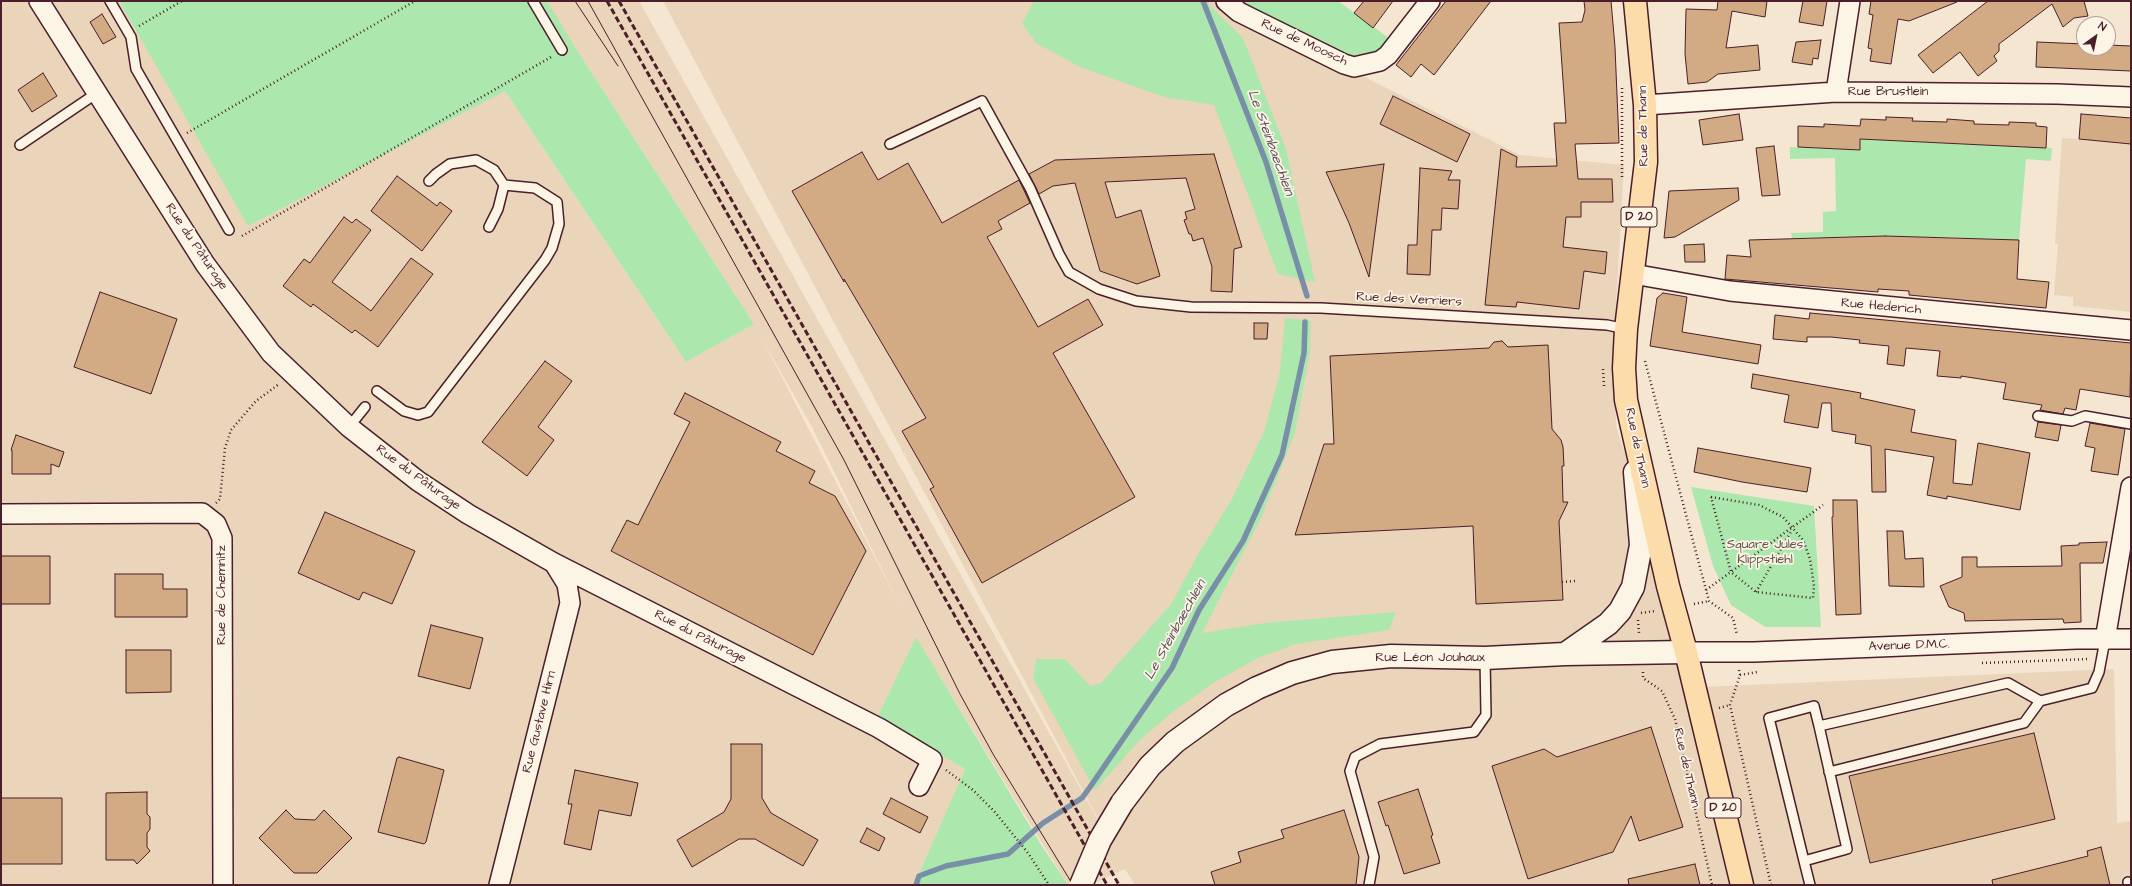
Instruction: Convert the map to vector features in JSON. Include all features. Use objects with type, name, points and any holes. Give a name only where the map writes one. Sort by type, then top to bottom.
[{"type":"main road","name":"Rue de Thann","points":[[1635,1],[1644,105],[1646,162],[1626,329],[1624,368],[1626,400],[1632,433],[1668,586],[1686,652],[1742,885]]},
{"type":"street","name":"Rue du Pâturage","points":[[39,1],[205,264],[271,353],[349,427],[418,481],[468,514],[554,563],[879,728],[932,760]]},
{"type":"street","name":"Rue de Moosch","points":[[1226,1],[1239,12],[1344,64],[1354,67],[1380,62],[1430,1]]},
{"type":"street","points":[[1836,92],[1850,1]]},
{"type":"street","name":"Rue Brustlein","points":[[1644,105],[1836,92],[2057,94],[2131,97]]},
{"type":"street","name":"Rue Hederich","points":[[1633,274],[1738,292],[2131,330]]},
{"type":"street","points":[[1565,654],[1608,624],[1620,611],[1632,587],[1641,545],[1632,433]]},
{"type":"street","points":[[2105,640],[2131,487]]},
{"type":"street","points":[[1,514],[202,513]]},
{"type":"street","name":"Rue de Chemnitz","points":[[202,513],[216,524],[222,538],[223,885]]},
{"type":"street","name":"Rue Gustave Hirn","points":[[500,885],[570,603],[567,584],[554,563]]},
{"type":"street","points":[[570,603],[583,594],[606,589]]},
{"type":"street","name":"Avenue D.M.C.","points":[[1686,652],[1736,652],[2131,639]]},
{"type":"street","name":"Rue Léon Jouhaux","points":[[1081,885],[1100,840],[1122,803],[1150,766],[1175,742],[1200,722],[1226,705],[1257,688],[1292,673],[1332,662],[1391,656],[1485,658],[1565,654],[1686,652]]},
{"type":"street","points":[[919,786],[932,760]]},
{"type":"lane","points":[[110,1],[128,32],[136,69],[228,230]]},
{"type":"lane","points":[[533,1],[562,50]]},
{"type":"lane","points":[[20,145],[97,93]]},
{"type":"lane","name":"Rue des Verriers","points":[[890,144],[982,101],[1030,188],[1059,254],[1069,272],[1099,289],[1136,302],[1191,307],[1321,308],[1607,325],[1626,329]]},
{"type":"lane","points":[[429,182],[436,174],[450,164],[476,160],[494,170],[504,185],[498,209],[489,227]]},
{"type":"lane","points":[[377,391],[404,410],[418,415],[428,412],[545,260],[552,248],[559,224],[557,202],[535,188],[504,185]]},
{"type":"lane","points":[[349,427],[365,407]]},
{"type":"lane","points":[[2038,416],[2072,421],[2085,416],[2131,424]]},
{"type":"lane","points":[[1829,772],[2024,723],[2040,701],[2092,688],[2099,672],[2105,640]]},
{"type":"lane","points":[[1369,885],[1374,857],[1350,771],[1355,757],[1380,744],[1474,732],[1486,716],[1485,658]]},
{"type":"lane","points":[[1819,726],[2008,683],[2040,701]]},
{"type":"lane","points":[[1804,860],[1847,849],[1814,706],[1770,718],[1804,860],[1810,885]]},
{"type":"path","points":[[128,32],[182,1]]},
{"type":"path","points":[[176,139],[415,1]]},
{"type":"path","points":[[228,230],[241,236],[562,50]]},
{"type":"path","points":[[1644,353],[1709,601],[1733,618],[1737,633],[1736,652]]},
{"type":"path","points":[[202,513],[220,500],[225,448],[231,430],[256,401],[292,374]]},
{"type":"path","points":[[1711,497],[1759,505],[1783,517],[1803,540],[1810,559],[1814,586],[1813,598],[1756,592],[1731,572],[1711,497]]},
{"type":"path","points":[[1706,590],[1823,505]]},
{"type":"path","points":[[1756,592],[1793,528]]},
{"type":"path","points":[[1562,582],[1575,581]]},
{"type":"path","name":"Rue de Thann","points":[[1638,614],[1643,678],[1662,691],[1675,718],[1712,885]]},
{"type":"path","points":[[1740,675],[1730,705],[1771,885]]},
{"type":"path","points":[[932,760],[973,790],[994,811],[1028,852],[1049,885]]},
{"type":"shaded area","points":[[1,1],[639,1],[1112,845],[663,1],[1213,1],[1520,155],[1624,165],[1615,325],[1616,427],[1703,687],[2114,669],[2117,823],[2131,821],[2131,885],[1135,885],[1125,869],[1090,885],[1068,885],[916,638],[877,718],[965,769],[914,885],[1,885]],"holes":[[[575,47],[754,324],[686,362],[505,91]],[[762,339],[812,427],[900,606]]]},
{"type":"shaded area","points":[[2081,114],[2131,118],[2131,312],[2073,306],[2073,297],[2054,295],[2058,244],[2055,244],[2062,138],[2079,139]]},
{"type":"green space","points":[[119,1],[547,1],[575,47],[754,324],[686,362],[505,91],[248,226]]},
{"type":"green space","points":[[1034,1],[1208,1],[1209,5],[1243,38],[1286,149],[1315,282],[1278,274],[1214,105],[1164,97],[1080,67],[1036,43],[1022,23]]},
{"type":"green space","points":[[1228,1],[1338,1],[1397,44],[1363,66]]},
{"type":"green space","points":[[1860,139],[2052,148],[2051,161],[2026,159],[2019,241],[1947,237],[1792,238],[1791,233],[1823,232],[1823,212],[1836,211],[1835,158],[1790,159],[1790,147],[1860,150]]},
{"type":"green space","points":[[1285,318],[1311,321],[1310,352],[1295,433],[1261,518],[1202,633],[1265,623],[1396,612],[1389,630],[1296,644],[1258,658],[1213,683],[1170,714],[1140,740],[1095,790],[1033,678],[1036,659],[1065,659],[1090,686],[1101,683],[1171,604],[1199,553],[1232,499],[1264,432],[1280,372]]},
{"type":"green space","name":"Square Jules Klippstiehl","points":[[1691,487],[1814,506],[1821,627],[1765,627],[1731,605],[1713,566]]},
{"type":"green space","points":[[916,637],[1040,843],[1068,885],[914,885],[965,769],[877,718]]},
{"type":"building","points":[[1364,1],[1393,1],[1373,28],[1354,13]]},
{"type":"building","points":[[1446,1],[1491,1],[1434,75],[1421,64],[1411,77],[1396,65]]},
{"type":"building","points":[[1584,1],[1611,1],[1615,47],[1619,143],[1575,144],[1578,179],[1612,179],[1613,202],[1581,202],[1581,217],[1566,217],[1563,247],[1607,252],[1605,274],[1584,271],[1579,309],[1517,302],[1516,307],[1485,305],[1501,149],[1517,157],[1516,167],[1557,166],[1554,123],[1566,123],[1559,23],[1582,22],[1585,10]]},
{"type":"building","points":[[1718,1],[1767,1],[1765,17],[1732,11],[1726,48],[1758,45],[1760,70],[1718,74],[1707,82],[1688,84],[1685,54],[1686,9],[1717,10]]},
{"type":"building","points":[[1803,1],[1827,1],[1823,26],[1799,22]]},
{"type":"building","points":[[1871,1],[1957,2],[1909,21],[1898,19],[1891,64],[1870,61],[1872,49],[1868,48],[1873,15],[1869,14]]},
{"type":"building","points":[[1988,1],[2084,1],[2088,16],[2076,16],[2076,18],[2063,27],[2052,4],[1999,44],[1999,51],[1994,56],[1997,61],[1978,76],[1960,52],[1933,73],[1918,55]]},
{"type":"building","points":[[102,14],[116,37],[103,44],[90,22]]},
{"type":"building","points":[[1821,40],[1818,59],[1813,58],[1812,65],[1792,62],[1796,42]]},
{"type":"building","points":[[2037,42],[2076,44],[2076,56],[2116,56],[2116,45],[2131,46],[2131,71],[2036,67]]},
{"type":"building","points":[[43,73],[57,96],[32,112],[18,90]]},
{"type":"building","points":[[1393,96],[1470,134],[1457,162],[1380,124]]},
{"type":"building","points":[[1739,114],[1743,140],[1703,145],[1699,120]]},
{"type":"building","points":[[2081,114],[2131,118],[2131,144],[2079,139]]},
{"type":"building","points":[[1886,117],[1913,118],[1912,121],[1947,122],[1947,119],[1974,121],[1974,124],[2009,125],[2009,122],[2036,123],[2036,126],[2047,127],[2046,148],[1860,139],[1860,150],[1798,147],[1798,126],[1824,127],[1824,124],[1860,126],[1861,119],[1886,120]]},
{"type":"building","points":[[1774,146],[1780,195],[1762,196],[1756,148]]},
{"type":"building","points":[[862,152],[878,180],[908,163],[942,223],[1019,180],[1030,203],[998,221],[1002,229],[987,237],[1038,327],[1088,299],[1103,325],[1053,353],[1135,497],[982,583],[930,489],[934,487],[902,431],[926,418],[844,279],[844,282],[792,191]]},
{"type":"building","points":[[1214,154],[1242,247],[1234,249],[1232,292],[1211,291],[1212,267],[1203,238],[1193,241],[1184,220],[1187,219],[1185,212],[1195,209],[1186,178],[1105,182],[1116,218],[1141,210],[1160,276],[1137,284],[1100,271],[1075,183],[1053,186],[1039,194],[1029,174],[1055,160]]},
{"type":"building","points":[[1384,164],[1369,277],[1349,223],[1326,172]]},
{"type":"building","points":[[1420,168],[1452,171],[1448,180],[1460,180],[1458,209],[1442,208],[1441,230],[1432,230],[1430,275],[1407,274],[1408,245],[1417,245]]},
{"type":"building","points":[[397,176],[437,206],[440,202],[452,211],[422,251],[371,211]]},
{"type":"building","points":[[1738,188],[1739,200],[1675,237],[1664,238],[1669,191]]},
{"type":"building","points":[[344,217],[352,223],[356,219],[371,230],[332,282],[371,311],[411,258],[433,274],[378,347],[355,330],[352,333],[313,304],[311,307],[283,286],[304,259],[310,263]]},
{"type":"building","points":[[1885,236],[2019,240],[2017,279],[2049,282],[2046,308],[1909,295],[1909,291],[1878,289],[1878,292],[1725,279],[1727,255],[1751,257],[1749,240]]},
{"type":"building","points":[[1704,244],[1705,262],[1685,262],[1684,245]]},
{"type":"building","points":[[100,292],[177,319],[151,394],[74,367]]},
{"type":"building","points":[[1663,293],[1687,297],[1682,332],[1761,345],[1758,364],[1650,346],[1657,298]]},
{"type":"building","points":[[1810,313],[2131,343],[2130,397],[2080,389],[2076,410],[2065,408],[2063,414],[2040,410],[2042,405],[2003,399],[2006,383],[1961,376],[1961,378],[1937,376],[1940,351],[1906,348],[1904,366],[1887,364],[1889,346],[1859,343],[1860,340],[1831,337],[1807,337],[1807,342],[1773,339],[1775,315],[1809,319]]},
{"type":"building","points":[[1254,323],[1268,323],[1267,339],[1254,339]]},
{"type":"building","points":[[1502,341],[1508,347],[1548,345],[1552,429],[1561,440],[1563,447],[1563,502],[1568,502],[1559,521],[1563,600],[1476,604],[1473,526],[1295,535],[1324,444],[1334,444],[1330,356],[1489,348],[1494,342]]},
{"type":"building","points":[[545,361],[572,381],[538,427],[554,440],[527,476],[482,442]]},
{"type":"building","points":[[1753,374],[1861,393],[1860,398],[1915,410],[1911,432],[1956,440],[1953,483],[1972,485],[1978,443],[2030,453],[2020,510],[1947,496],[1947,499],[1927,495],[1934,457],[1885,449],[1886,492],[1872,492],[1871,446],[1855,443],[1856,435],[1832,431],[1831,403],[1822,403],[1818,428],[1784,422],[1789,395],[1751,388]]},
{"type":"building","points":[[685,393],[781,442],[776,451],[815,471],[809,483],[835,496],[866,551],[813,655],[611,551],[627,520],[638,525],[690,422],[674,414]]},
{"type":"building","points":[[2038,422],[2061,425],[2058,441],[2035,437]]},
{"type":"building","points":[[2090,423],[2125,429],[2118,475],[2091,471],[2095,448],[2085,446]]},
{"type":"building","points":[[16,435],[64,452],[59,467],[51,464],[51,474],[12,474],[11,450]]},
{"type":"building","points":[[1698,448],[1811,468],[1807,492],[1742,482],[1694,472]]},
{"type":"building","points":[[1833,500],[1857,500],[1861,614],[1836,615],[1832,517]]},
{"type":"building","points":[[325,512],[415,551],[392,604],[363,592],[359,600],[298,573]]},
{"type":"building","points":[[1887,531],[1903,531],[1905,559],[1923,558],[1924,587],[1889,586]]},
{"type":"building","points":[[2107,542],[2103,563],[2080,563],[2081,622],[2064,623],[2063,619],[1965,621],[1964,613],[1949,607],[1940,586],[1962,577],[1962,557],[1977,557],[1977,567],[2062,566],[2061,546],[2079,545],[2079,543]]},
{"type":"building","points":[[1,556],[50,556],[50,604],[1,604]]},
{"type":"building","points":[[115,574],[163,574],[163,589],[187,589],[187,617],[115,617]]},
{"type":"building","points":[[431,625],[483,638],[470,689],[418,676]]},
{"type":"building","points":[[126,650],[171,650],[171,692],[126,693]]},
{"type":"building","points":[[1651,727],[1683,827],[1639,841],[1631,816],[1613,852],[1528,879],[1492,766],[1544,749],[1557,757]]},
{"type":"building","points":[[2034,733],[2055,819],[1870,863],[1849,776]]},
{"type":"building","points":[[731,744],[762,744],[762,798],[771,813],[818,840],[803,866],[755,839],[739,839],[692,867],[677,840],[724,812],[731,799]]},
{"type":"building","points":[[399,757],[444,770],[426,842],[424,844],[378,832],[397,758]]},
{"type":"building","points":[[575,770],[638,783],[631,816],[599,810],[591,850],[564,844],[572,804],[568,804]]},
{"type":"building","points":[[1418,789],[1433,835],[1431,836],[1440,863],[1404,874],[1388,825],[1386,826],[1378,802]]},
{"type":"building","points":[[147,792],[147,814],[150,817],[150,829],[147,833],[147,847],[150,851],[137,864],[134,860],[106,860],[106,793]]},
{"type":"building","points":[[1,798],[62,798],[62,864],[1,864]]},
{"type":"building","points":[[891,798],[928,817],[920,833],[883,814]]},
{"type":"building","points":[[286,810],[295,819],[315,820],[324,810],[352,838],[317,873],[294,873],[259,838]]},
{"type":"building","points":[[1344,810],[1359,857],[1356,885],[1215,885],[1211,872],[1241,862],[1238,852],[1284,838],[1281,830]]},
{"type":"building","points":[[867,828],[885,838],[879,851],[860,842]]},
{"type":"building","points":[[2101,847],[2110,885],[1993,885],[1992,880],[2088,856],[2087,851]]},
{"type":"building","points":[[1695,864],[1700,885],[1629,885],[1628,879]]},
{"type":"waterway","name":"Le Steinbaechlein","points":[[1203,1],[1266,162],[1307,296]]},
{"type":"waterway","name":"Le Steinbaechlein","points":[[916,885],[919,876],[946,866],[1008,854],[1043,823],[1082,798],[1090,787],[1172,668],[1199,610],[1243,541],[1282,455],[1304,353],[1305,322]]},
{"type":"tram line","points":[[575,1],[618,66]]},
{"type":"tram line","points":[[588,1],[844,460],[960,694],[993,754],[1073,885]]},
{"type":"railway","points":[[607,1],[1107,885]]},
{"type":"railway","points":[[619,1],[1119,885]]}]
